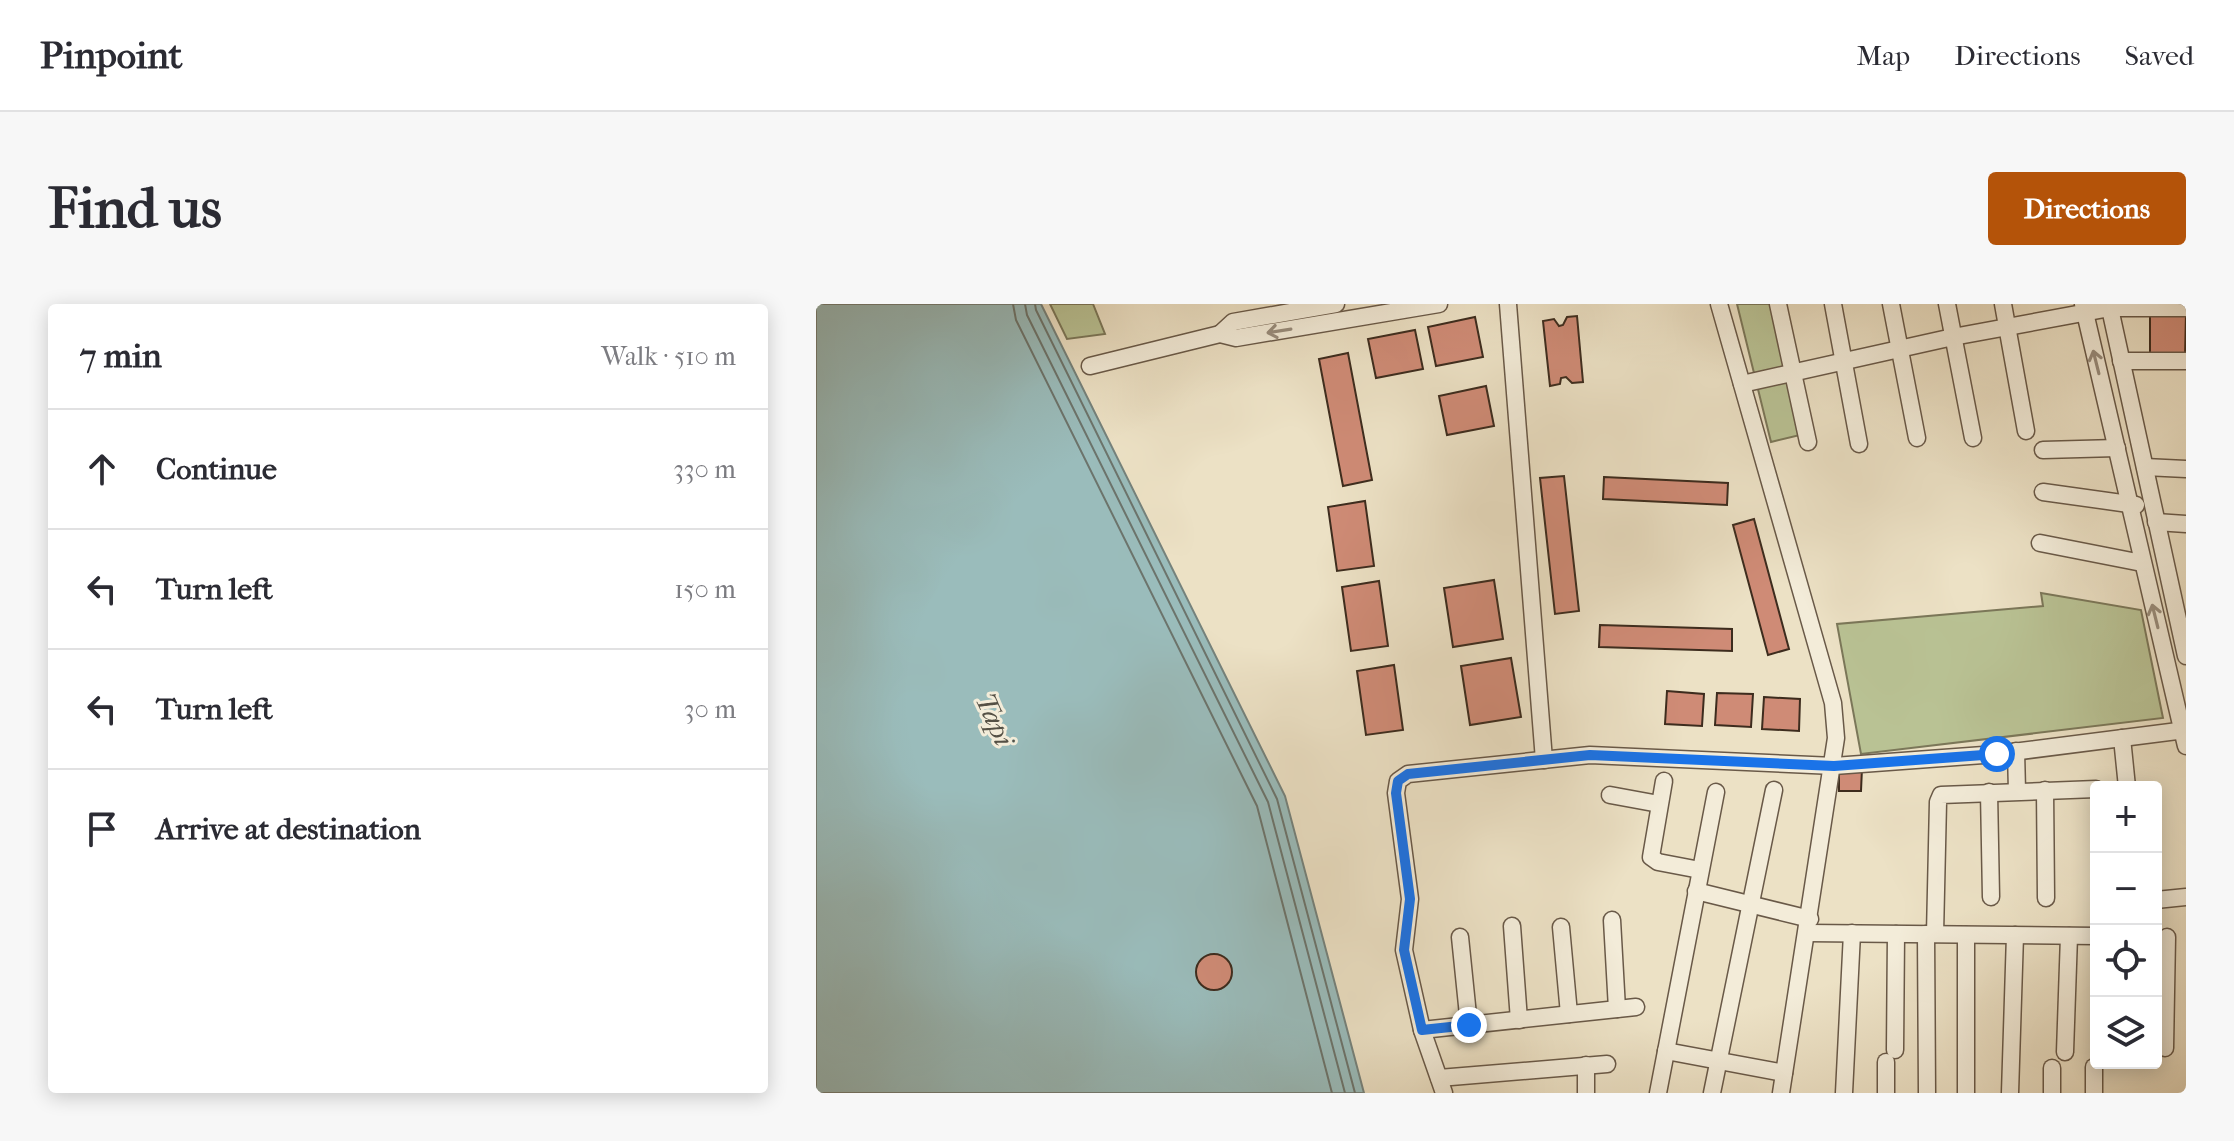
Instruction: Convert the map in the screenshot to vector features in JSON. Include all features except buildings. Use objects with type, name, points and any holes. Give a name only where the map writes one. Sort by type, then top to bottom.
[{"type":"street","points":[[1220,334],[1233,322],[1336,304]]},
{"type":"street","points":[[1090,366],[1220,334],[1236,338],[1439,304]]},
{"type":"street","points":[[1508,304],[1544,760]]},
{"type":"street","points":[[1719,304],[1833,703],[1836,738],[1781,1093]]},
{"type":"street","points":[[1778,304],[1808,442]]},
{"type":"street","points":[[1833,304],[1859,444]]},
{"type":"street","points":[[1891,304],[1917,438]]},
{"type":"street","points":[[1947,304],[1973,438]]},
{"type":"street","points":[[2003,304],[2026,431]]},
{"type":"street","points":[[2110,306],[2186,656]]},
{"type":"street","points":[[1742,384],[2084,308],[2186,308]]},
{"type":"street","points":[[1607,1064],[1441,1086],[1422,1030],[1404,950],[1410,899],[1396,793],[1398,781],[1408,774],[1590,755],[1834,766],[2016,751],[2122,738],[2185,736],[2084,308]]},
{"type":"street","points":[[2121,361],[2186,361]]},
{"type":"street","points":[[2043,450],[2117,448]]},
{"type":"street","points":[[2145,467],[2186,469]]},
{"type":"street","points":[[2043,492],[2129,506],[2152,504]]},
{"type":"street","points":[[2156,522],[2186,524]]},
{"type":"street","points":[[2040,543],[2142,563]]},
{"type":"street","points":[[2122,738],[2126,781]]},
{"type":"street","points":[[2016,751],[2017,791]]},
{"type":"street","points":[[1664,781],[1651,857],[1658,862],[1700,870]]},
{"type":"street","points":[[1927,1093],[1930,934],[1939,798],[1945,793],[2090,789]]},
{"type":"street","points":[[1712,1093],[1774,790]]},
{"type":"street","points":[[2045,790],[2046,898]]},
{"type":"street","points":[[1658,1093],[1716,792]]},
{"type":"street","points":[[1989,792],[1991,897]]},
{"type":"street","points":[[1610,795],[1659,804]]},
{"type":"street","points":[[1696,891],[1751,903],[1809,926],[1852,933],[2090,936]]},
{"type":"street","points":[[2162,899],[2186,897]]},
{"type":"street","points":[[1612,920],[1617,1009]]},
{"type":"street","points":[[1512,926],[1519,1020]]},
{"type":"street","points":[[1561,927],[1569,1014]]},
{"type":"street","points":[[1844,1093],[1852,933]]},
{"type":"street","points":[[1886,1093],[1891,1056],[1896,934]]},
{"type":"street","points":[[1966,935],[1966,1093]]},
{"type":"street","points":[[2010,1093],[2015,935]]},
{"type":"street","points":[[2065,1052],[2069,936]]},
{"type":"street","points":[[1460,937],[1469,1025]]},
{"type":"street","points":[[2165,1048],[2162,937],[2186,937]]},
{"type":"street","points":[[1422,1030],[1636,1007]]},
{"type":"street","points":[[1666,1051],[1784,1073]]},
{"type":"street","points":[[1586,1065],[1586,1093]]},
{"type":"street","points":[[2052,1068],[2052,1093]]},
{"type":"street","points":[[2094,1069],[2094,1093]]},
{"type":"green space","points":[[1050,304],[1093,304],[1105,334],[1067,339]]},
{"type":"green space","points":[[1737,304],[1775,304],[1800,435],[1771,442]]},
{"type":"green space","points":[[2041,593],[2141,610],[2163,718],[1861,754],[1837,624],[2043,606]]},
{"type":"water","name":"Tapi","points":[[816,304],[1041,304],[1285,796],[1364,1093],[816,1093]]},
{"type":"route","points":[[1469,1025],[1422,1030],[1404,950],[1410,899],[1396,793],[1398,781],[1408,774],[1590,755],[1834,766],[1997,754]]}]
